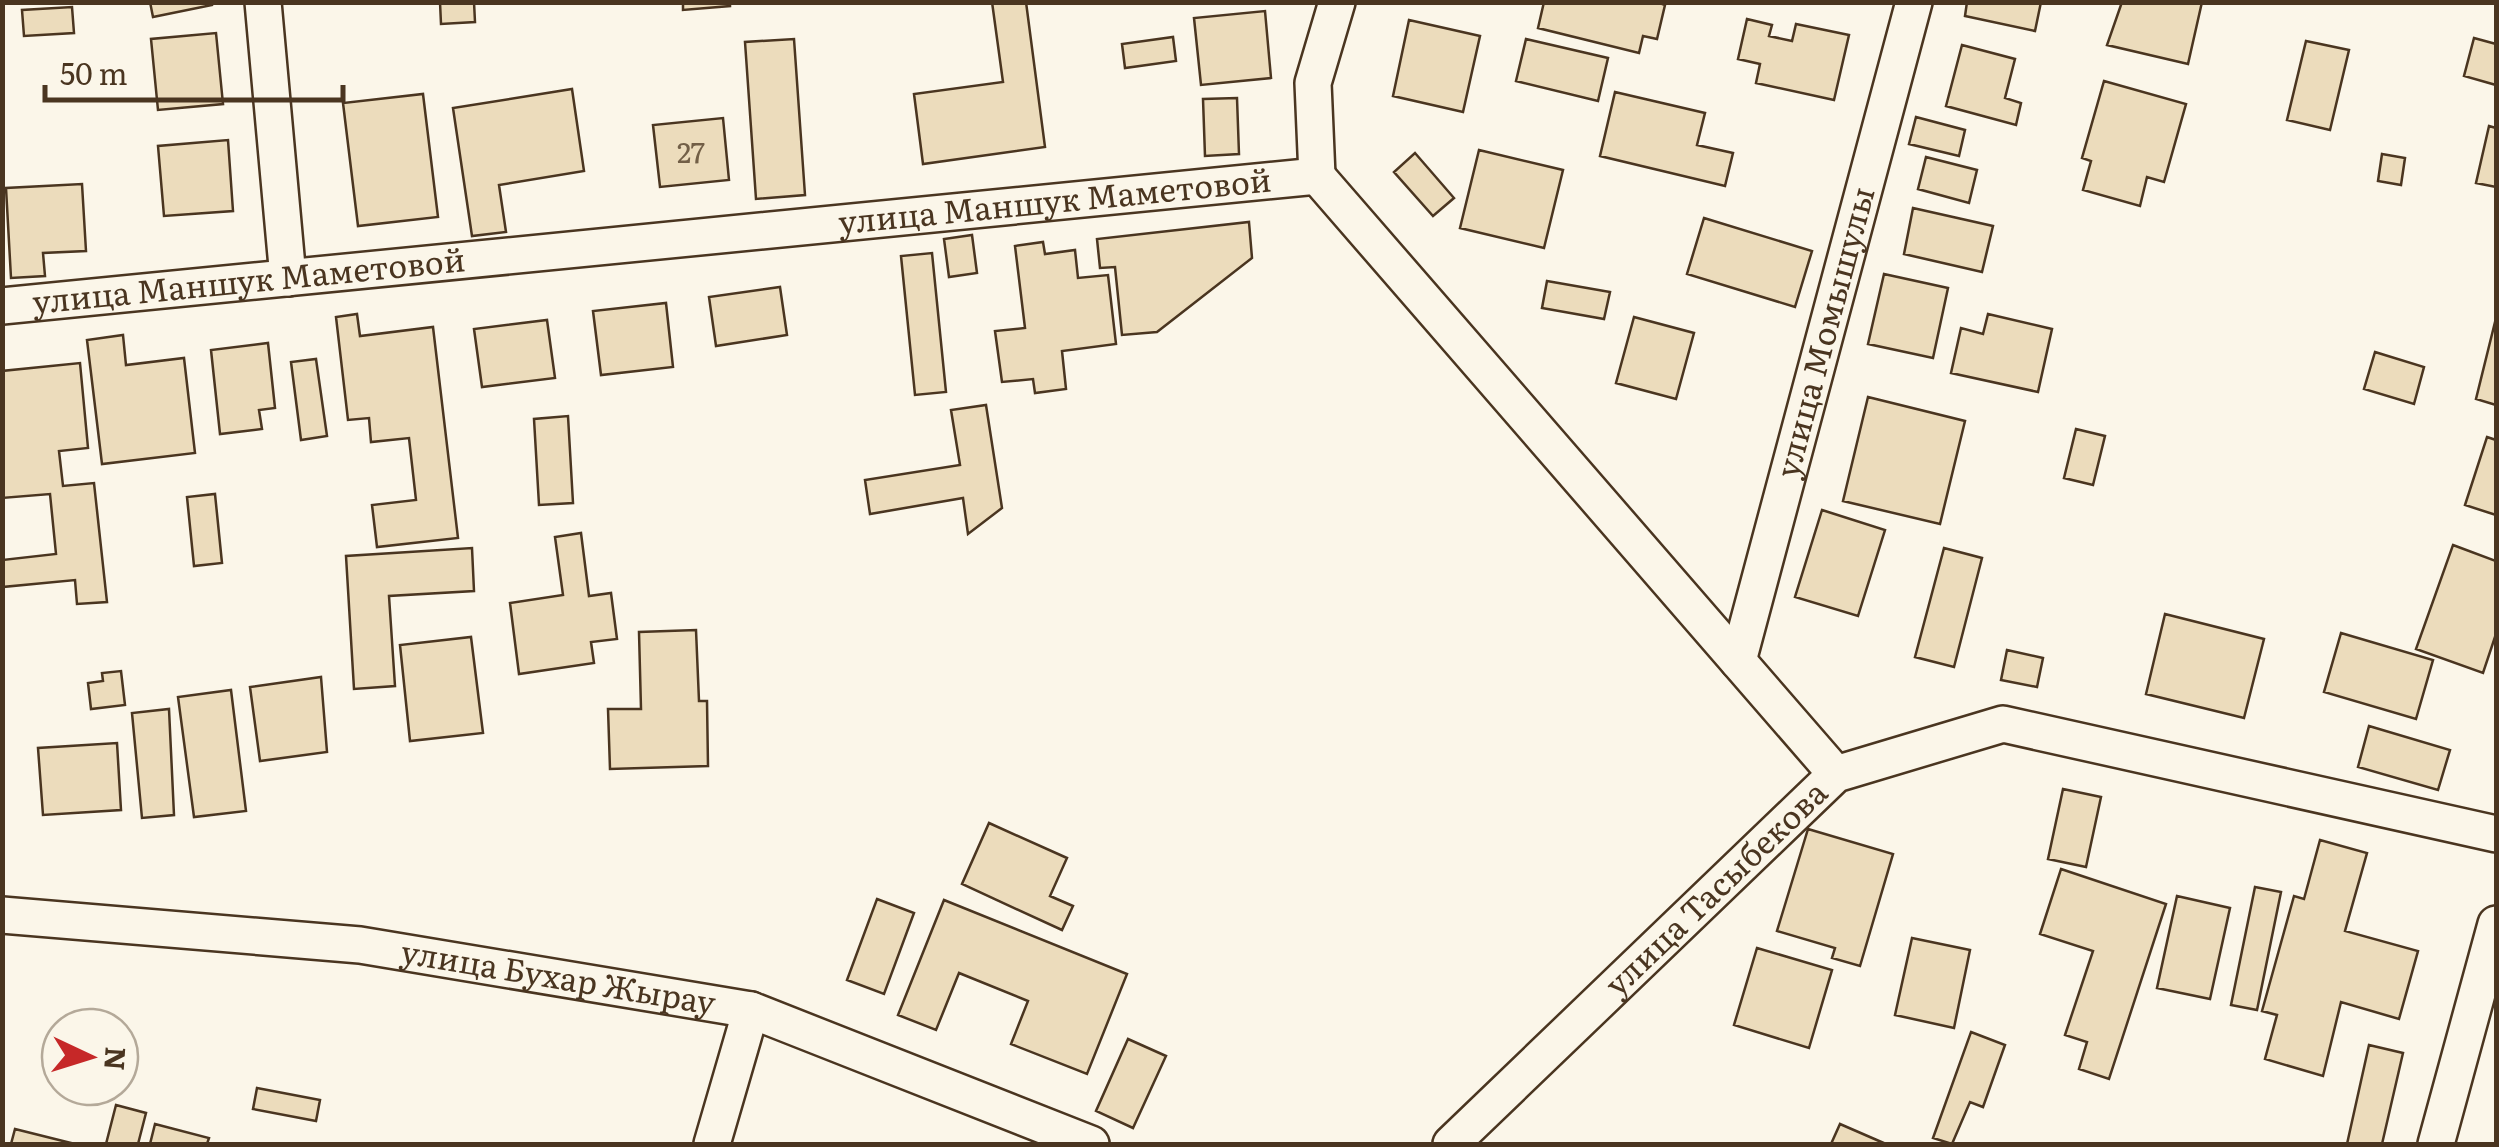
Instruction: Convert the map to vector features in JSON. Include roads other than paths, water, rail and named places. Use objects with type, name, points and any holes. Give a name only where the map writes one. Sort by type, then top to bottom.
[{"type":"street","points":[[263,2],[288,278]]},
{"type":"street","points":[[1317,176],[1314,83],[1336,2]]},
{"type":"street","name":"улица Момышулы","points":[[1738,661],[1914,2]]},
{"type":"street","name":"улица Маншук Маметовой","points":[[2,306],[1317,176],[1836,774]]},
{"type":"street","name":"улица Тасыбекова","points":[[1451,1144],[1836,774],[2003,724],[2496,834]]},
{"type":"street","name":"улица Бухар Жырау","points":[[2,915],[360,945],[751,1010],[1091,1144]]},
{"type":"street","points":[[2436,1144],[2496,924]]},
{"type":"street","points":[[712,1144],[751,1010]]}]
